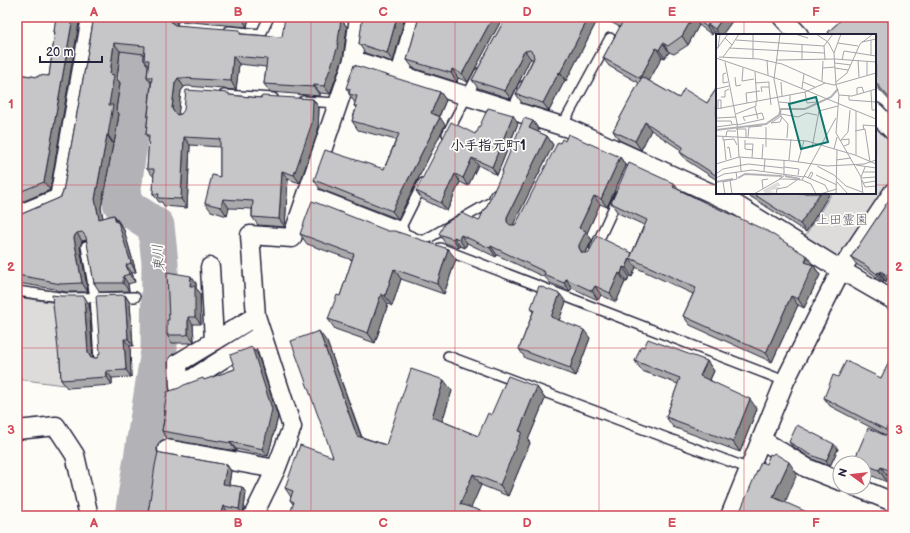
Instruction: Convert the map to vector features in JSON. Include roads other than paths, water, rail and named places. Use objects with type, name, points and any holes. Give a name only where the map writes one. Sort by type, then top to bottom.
[{"type":"street","points":[[17,215],[59,198],[91,17]]},
{"type":"street","points":[[253,516],[276,469],[292,427],[256,316],[250,235],[292,238],[353,60],[359,17]]},
{"type":"street","points":[[400,75],[416,17]]},
{"type":"street","points":[[782,17],[798,34]]},
{"type":"street","points":[[353,60],[467,96],[521,116],[565,129],[634,162],[716,191]]},
{"type":"street","points":[[876,113],[893,131]]},
{"type":"street","points":[[730,516],[786,381],[841,270],[893,192]]},
{"type":"street","points":[[725,194],[736,198],[841,270],[893,300]]},
{"type":"street","points":[[306,195],[399,232]]},
{"type":"street","points":[[210,267],[214,341]]},
{"type":"street","points":[[256,316],[178,363],[179,387],[262,334]]},
{"type":"street","points":[[17,430],[56,426],[75,455],[89,516]]},
{"type":"street","points":[[762,440],[807,468],[832,478]]},
{"type":"street","points":[[167,449],[276,469]]},
{"type":"street","points":[[872,493],[893,502]]},
{"type":"lane","points":[[221,30],[260,34],[269,17]]},
{"type":"lane","points":[[565,129],[610,38]]},
{"type":"lane","points":[[445,139],[485,63]]},
{"type":"lane","points":[[521,116],[528,77]]},
{"type":"lane","points":[[218,94],[282,99]]},
{"type":"lane","points":[[298,100],[338,103]]},
{"type":"lane","points":[[427,174],[399,232],[786,381]]},
{"type":"lane","points":[[423,241],[493,201],[498,186]]},
{"type":"lane","points":[[591,256],[623,186]]},
{"type":"lane","points":[[86,246],[95,297],[98,360]]},
{"type":"lane","points":[[17,291],[66,298],[135,296]]},
{"type":"lane","points":[[448,356],[750,469]]},
{"type":"waterway","name":"東川","points":[[133,516],[159,351],[160,263],[156,226],[121,203],[137,82],[136,17]]},
{"type":"district","name":"小手指元町1","points":[[488,145]]},
{"type":"park label","name":"上田霊園","points":[[842,219]]}]
